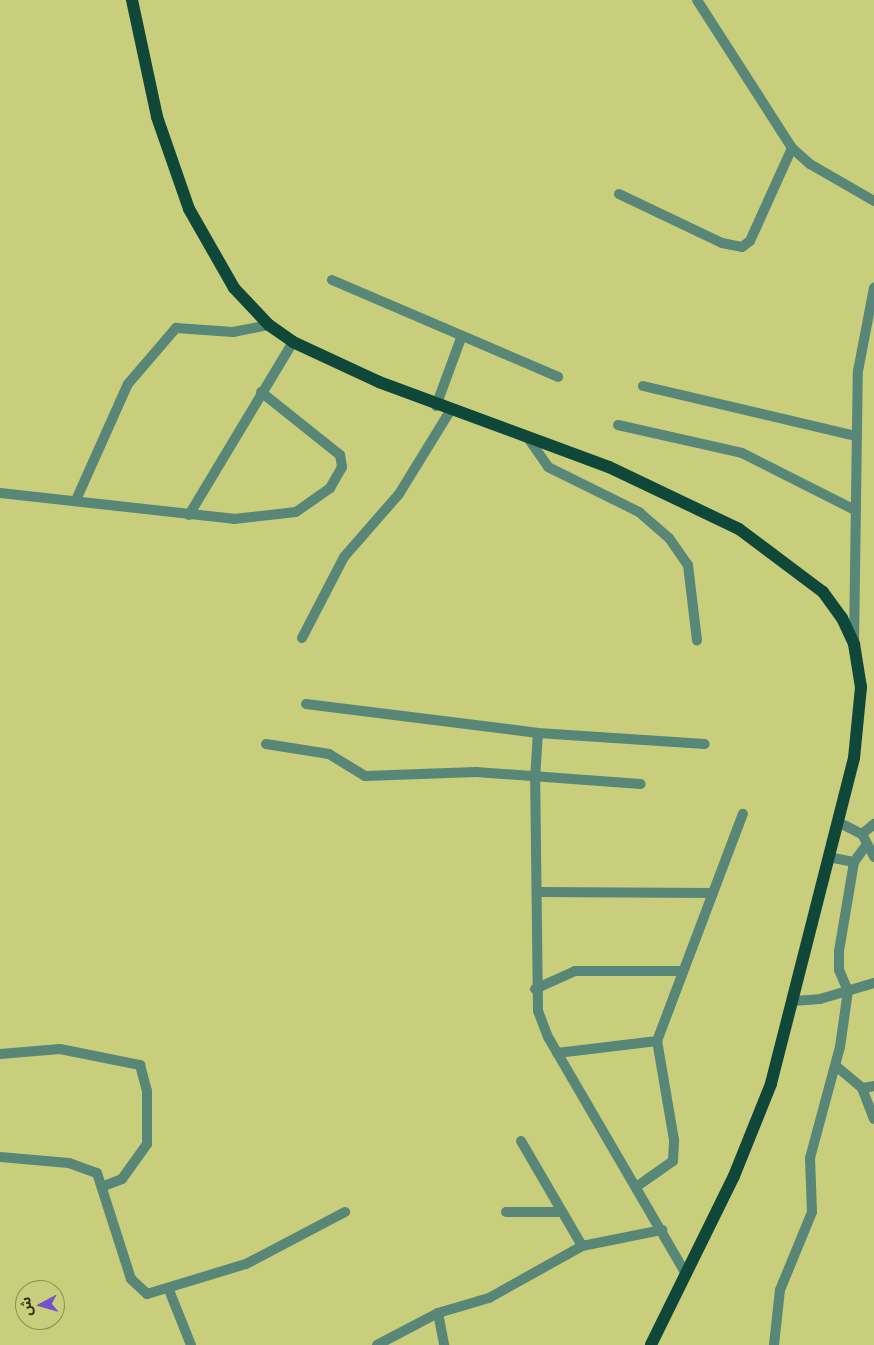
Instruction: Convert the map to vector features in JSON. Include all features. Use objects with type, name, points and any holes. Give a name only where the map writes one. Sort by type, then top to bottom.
[{"type":"main road","points":[[132,0],[157,117],[189,209],[226,276],[269,324],[293,342],[436,406],[650,483],[739,529],[823,592],[842,618],[854,644],[861,688],[859,719],[838,822],[793,1001],[758,1120],[651,1345]]},
{"type":"street","points":[[697,0],[792,148],[810,164],[874,201]]},
{"type":"street","points":[[619,194],[722,243],[742,247],[750,241],[792,148]]},
{"type":"street","points":[[332,280],[461,338],[558,377]]},
{"type":"street","points":[[854,644],[856,436],[860,346],[874,288]]},
{"type":"street","points":[[76,500],[128,384],[176,328],[233,332],[269,324]]},
{"type":"street","points":[[436,406],[461,338]]},
{"type":"street","points":[[190,515],[260,392],[293,342]]},
{"type":"street","points":[[643,386],[856,436]]},
{"type":"street","points":[[0,493],[76,500],[190,515],[280,517],[314,501],[340,472],[342,461],[335,448],[260,392]]},
{"type":"street","points":[[302,638],[344,557],[399,494],[450,411]]},
{"type":"street","points":[[618,425],[742,454],[855,510]]},
{"type":"street","points":[[528,438],[537,456],[559,475],[640,512],[669,538],[688,565],[697,640]]},
{"type":"street","points":[[306,704],[538,733],[704,744]]},
{"type":"street","points":[[538,733],[535,779],[537,892],[535,989],[542,1024],[686,1274]]},
{"type":"street","points":[[266,744],[329,754],[365,776],[449,772],[535,779],[641,784]]},
{"type":"street","points":[[636,1187],[661,1174],[673,1161],[674,1152],[657,1041],[743,814]]},
{"type":"street","points":[[838,822],[862,834]]},
{"type":"street","points":[[862,834],[874,824]]},
{"type":"street","points":[[862,834],[865,847],[874,857]]},
{"type":"street","points":[[774,1345],[780,1290],[812,1212],[812,1146],[836,1066],[848,990],[839,970],[839,951],[854,862],[865,847]]},
{"type":"street","points":[[828,857],[854,862]]},
{"type":"street","points":[[537,892],[713,893]]},
{"type":"street","points":[[535,989],[575,971],[682,971]]},
{"type":"street","points":[[793,1001],[874,983]]},
{"type":"street","points":[[557,1053],[657,1041]]},
{"type":"street","points":[[0,1054],[60,1049],[140,1065],[147,1091],[147,1144],[122,1179],[104,1186]]},
{"type":"street","points":[[836,1066],[862,1088],[874,1119]]},
{"type":"street","points":[[862,1088],[874,1086]]},
{"type":"street","points":[[521,1141],[559,1212],[582,1246]]},
{"type":"street","points":[[0,1157],[86,1167],[104,1186],[131,1280],[147,1294],[170,1290],[246,1264],[344,1212]]},
{"type":"street","points":[[506,1212],[559,1212]]},
{"type":"street","points":[[377,1345],[438,1313],[489,1298],[582,1246],[662,1230]]},
{"type":"street","points":[[170,1290],[191,1345]]},
{"type":"street","points":[[438,1313],[444,1345]]}]
